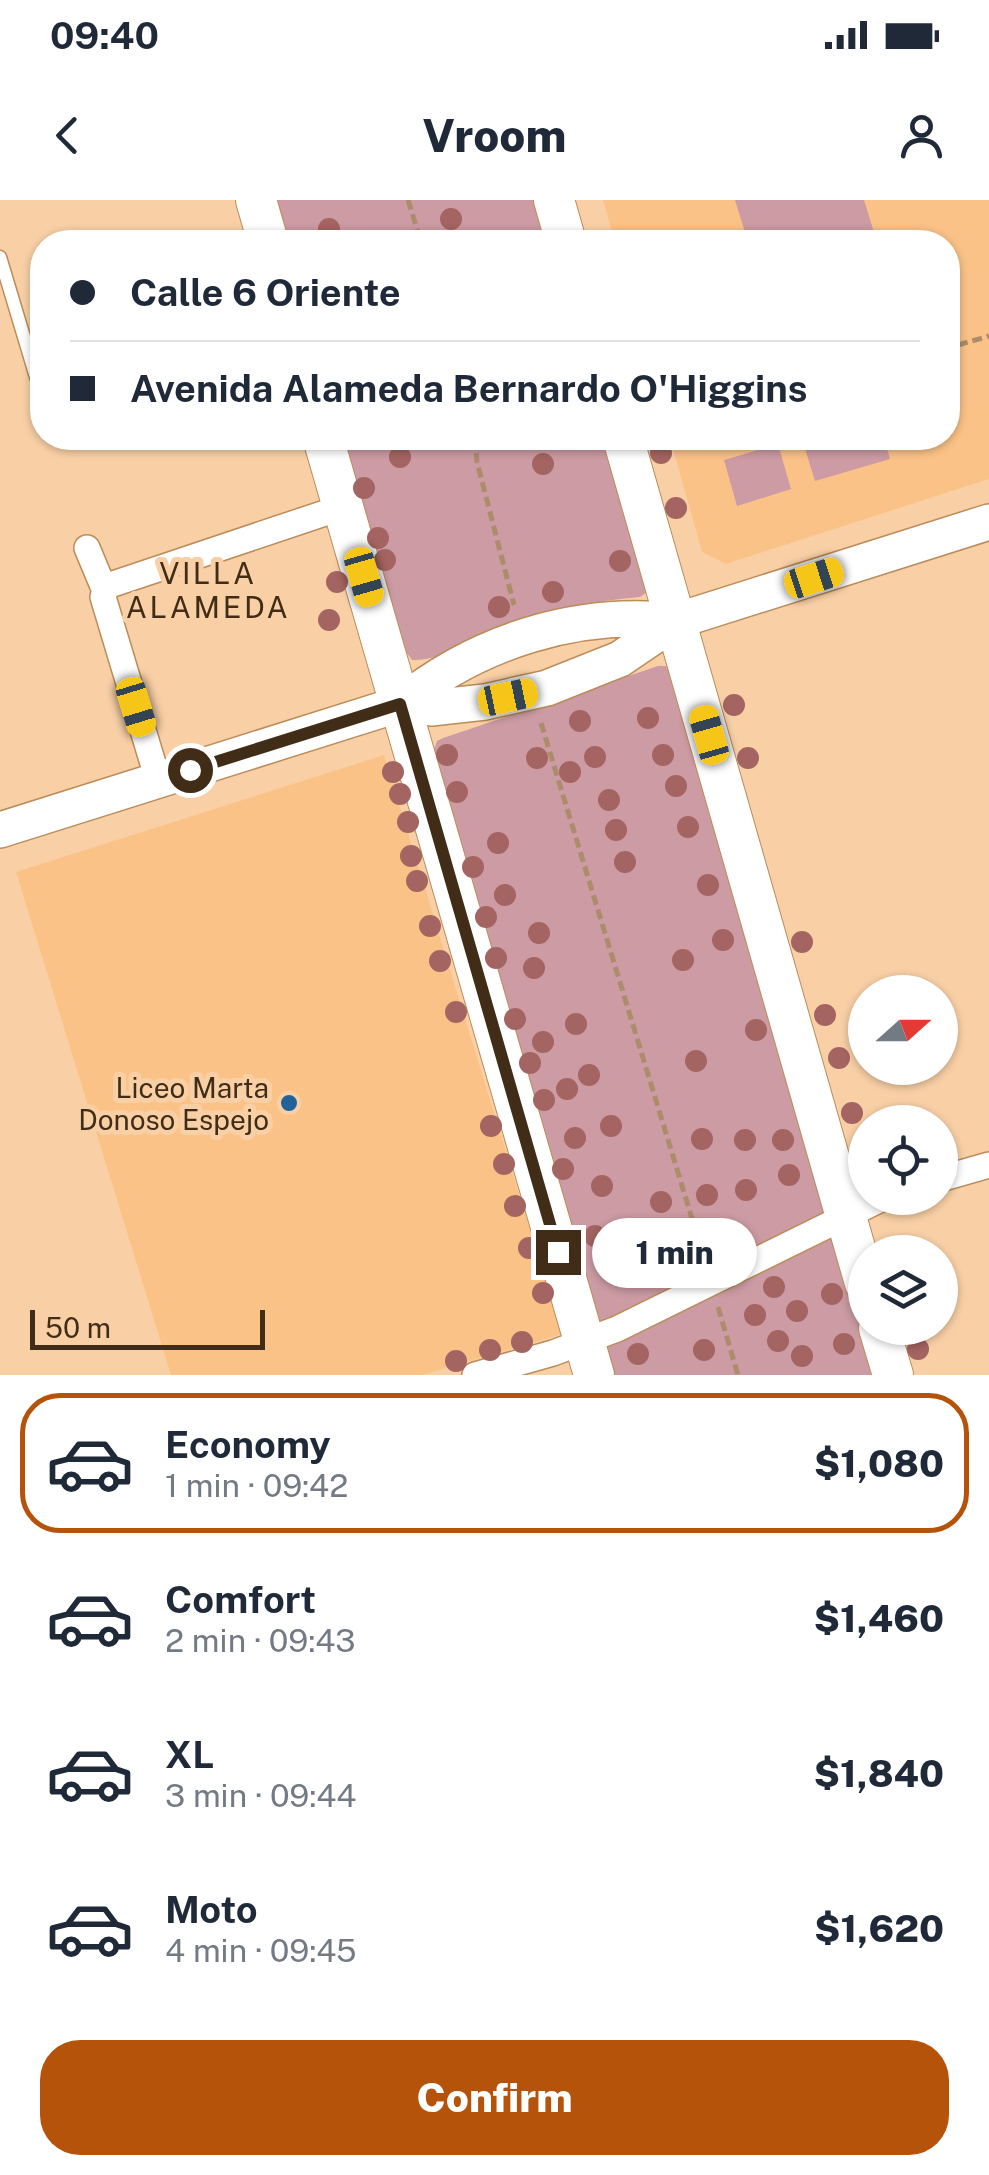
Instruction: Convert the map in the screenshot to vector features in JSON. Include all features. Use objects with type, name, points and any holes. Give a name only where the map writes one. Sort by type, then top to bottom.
[{"type":"main road","points":[[256,200],[265,230]]},
{"type":"main road","points":[[554,200],[563,230]]},
{"type":"main road","points":[[327,450],[590,1358]]},
{"type":"main road","points":[[626,450],[850,1235]]},
{"type":"main road","points":[[400,704],[431,708],[531,692],[620,660],[676,621],[989,522]]},
{"type":"main road","points":[[0,830],[400,704],[474,656],[522,636],[575,623],[649,618],[676,621]]},
{"type":"main road","points":[[884,1345],[893,1375]]},
{"type":"street","points":[[158,780],[103,597],[107,586],[343,507]]},
{"type":"street","points":[[88,548],[104,591]]},
{"type":"street","points":[[958,1174],[989,1165]]},
{"type":"street","points":[[476,1375],[590,1358],[711,1282],[848,1214]]},
{"type":"lane","points":[[0,257],[30,357]]},
{"type":"path","points":[[408,200],[417,230]]},
{"type":"path","points":[[960,345],[989,336]]},
{"type":"path","points":[[476,450],[522,636]]},
{"type":"path","points":[[531,692],[738,1375]]},
{"type":"shaded area","points":[[275,200],[537,200],[546,230],[284,230]]},
{"type":"shaded area","points":[[603,200],[989,200],[989,479],[726,564],[702,552],[673,450],[960,450],[960,230],[612,230]]},
{"type":"shaded area","points":[[735,200],[864,200],[873,230],[744,230]]},
{"type":"shaded area","points":[[347,450],[608,450],[646,593],[534,616],[424,659],[412,660],[404,649]]},
{"type":"shaded area","points":[[758,450],[780,450],[791,489],[737,506],[724,460]]},
{"type":"shaded area","points":[[805,450],[887,450],[890,459],[815,481]]},
{"type":"shaded area","points":[[658,666],[666,666],[673,674],[848,1278],[848,1345],[867,1345],[876,1375],[612,1375],[434,750],[443,738]]},
{"type":"shaded area","name":"Liceo Marta Donoso Espejo","points":[[384,755],[562,1334],[422,1375],[171,1375],[16,872]]},
{"type":"place","name":"Liceo Marta Donoso Espejo","points":[[289,1103]]},
{"type":"district","name":"VILLA ALAMEDA","points":[[208,590]]},
{"type":"route","points":[[190,770],[400,704],[558,1252]]}]
